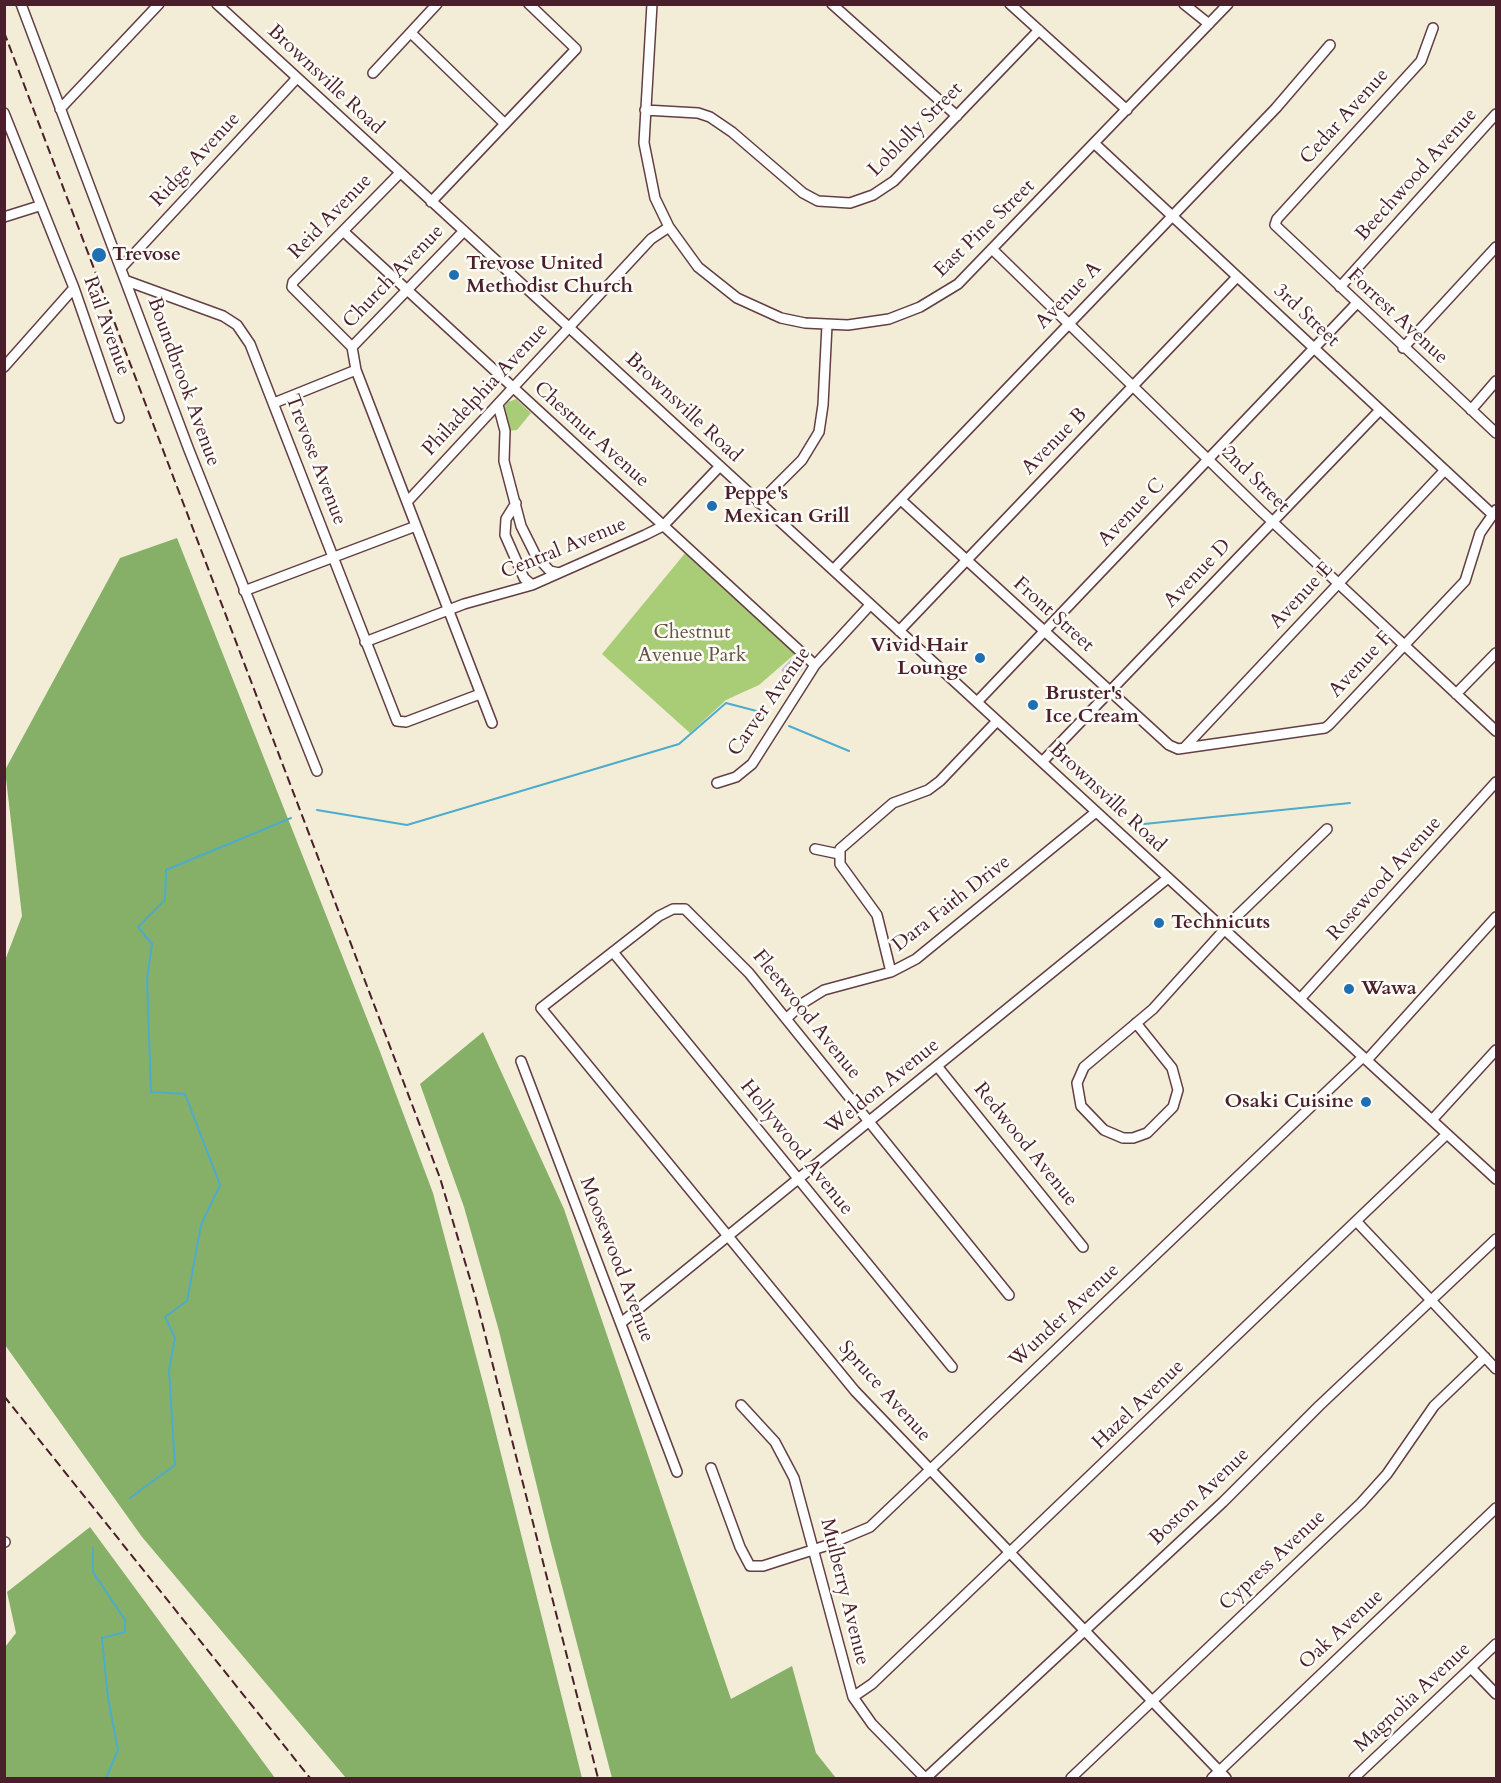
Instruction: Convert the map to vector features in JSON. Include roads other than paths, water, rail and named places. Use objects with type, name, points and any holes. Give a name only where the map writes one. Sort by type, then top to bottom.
[{"type":"street","name":"Boundbrook Avenue","points":[[21,4],[244,591],[317,771]]},
{"type":"street","points":[[60,109],[159,4]]},
{"type":"street","name":"Brownsville Road","points":[[217,4],[399,174],[1497,1179]]},
{"type":"street","points":[[373,73],[437,4]]},
{"type":"street","points":[[431,202],[576,49],[529,4]]},
{"type":"street","name":"East Pine Street","points":[[652,4],[645,110],[646,163],[655,198],[669,227],[698,267],[736,298],[781,318],[827,325],[870,323],[920,308],[958,284],[1228,4]]},
{"type":"street","points":[[832,4],[957,116]]},
{"type":"street","points":[[1010,4],[1127,110]]},
{"type":"street","points":[[1184,4],[1209,24]]},
{"type":"street","name":"Cedar Avenue","points":[[1275,225],[1277,219],[1421,61],[1433,28]]},
{"type":"street","name":"Loblolly Street","points":[[645,110],[698,113],[710,117],[732,132],[802,194],[818,201],[841,204],[864,199],[884,189],[1039,30]]},
{"type":"street","points":[[411,33],[505,124]]},
{"type":"street","name":"Avenue A","points":[[833,570],[1276,108],[1330,45]]},
{"type":"street","name":"Ridge Avenue","points":[[122,267],[297,78]]},
{"type":"street","name":"Rail Avenue","points":[[4,112],[39,206],[74,288],[119,418]]},
{"type":"street","name":"Beechwood Avenue","points":[[1340,287],[1497,114]]},
{"type":"street","name":"3rd Street","points":[[1095,144],[1445,470],[1494,512]]},
{"type":"street","name":"Reid Avenue","points":[[352,347],[292,287],[293,282],[399,174]]},
{"type":"street","points":[[4,217],[39,206]]},
{"type":"street","name":"Forrest Avenue","points":[[1275,225],[1403,348],[1497,433]]},
{"type":"street","name":"Philadelphia Avenue","points":[[407,502],[651,240],[669,227]]},
{"type":"street","name":"Chestnut Avenue","points":[[343,231],[815,666]]},
{"type":"street","name":"Church Avenue","points":[[352,347],[463,232]]},
{"type":"street","points":[[1403,348],[1497,247]]},
{"type":"street","name":"2nd Street","points":[[993,250],[1066,325],[1272,522],[1497,731]]},
{"type":"street","name":"Avenue B","points":[[900,631],[1237,277]]},
{"type":"street","name":"Trevose Avenue","points":[[127,281],[191,303],[230,320],[250,344],[397,721],[406,722],[480,693]]},
{"type":"street","points":[[4,367],[74,288]]},
{"type":"street","points":[[1314,348],[1357,303]]},
{"type":"street","points":[[759,503],[802,460],[819,432],[823,405],[827,325]]},
{"type":"street","points":[[352,347],[356,370],[492,723]]},
{"type":"street","name":"Avenue C","points":[[977,702],[1042,631],[1314,348]]},
{"type":"street","points":[[274,403],[356,370]]},
{"type":"street","points":[[1471,410],[1497,381]]},
{"type":"street","points":[[498,405],[505,431],[504,460],[520,526],[530,546],[550,572],[559,573]]},
{"type":"street","name":"Avenue D","points":[[1042,762],[1380,410]]},
{"type":"street","name":"Central Avenue","points":[[365,642],[448,610],[532,585],[663,526],[720,466]]},
{"type":"street","name":"Avenue E","points":[[1185,747],[1445,470]]},
{"type":"street","name":"Front Street","points":[[901,500],[1042,631],[1111,690],[1168,745],[1178,749],[1185,747]]},
{"type":"street","points":[[516,503],[506,519],[505,535],[524,578],[532,585]]},
{"type":"street","name":"Avenue F","points":[[1185,747],[1325,728],[1465,581],[1480,533],[1494,512]]},
{"type":"street","points":[[244,591],[416,526]]},
{"type":"street","name":"Carver Avenue","points":[[717,783],[736,777],[752,764],[815,666],[870,605]]},
{"type":"street","points":[[1456,694],[1497,653]]},
{"type":"street","points":[[891,972],[877,915],[840,864],[839,854],[843,845],[893,803],[928,790],[940,781],[997,721]]},
{"type":"street","name":"Rosewood Avenue","points":[[1300,999],[1497,782]]},
{"type":"street","name":"Dara Faith Drive","points":[[786,1019],[803,1003],[824,990],[891,972],[916,959],[1096,812]]},
{"type":"street","points":[[1136,1023],[1172,1068],[1178,1090],[1173,1107],[1147,1132],[1123,1138],[1108,1133],[1085,1113],[1078,1099],[1077,1083],[1089,1062],[1163,999],[1224,930],[1327,829]]},
{"type":"street","points":[[814,849],[839,854]]},
{"type":"street","name":"Weldon Avenue","points":[[621,1323],[1168,878]]},
{"type":"street","name":"Fleetwood Avenue","points":[[613,952],[659,916],[679,908],[689,912],[733,954],[1009,1295]]},
{"type":"street","name":"Wunder Avenue","points":[[711,1468],[746,1562],[754,1567],[768,1565],[815,1550],[870,1527],[1365,1059],[1497,917]]},
{"type":"street","name":"Spruce Avenue","points":[[613,952],[541,1008],[855,1391],[1223,1775]]},
{"type":"street","name":"Hollywood Avenue","points":[[613,952],[952,1367]]},
{"type":"street","points":[[1432,1120],[1497,1050]]},
{"type":"street","name":"Moosewood Avenue","points":[[520,1062],[677,1472]]},
{"type":"street","name":"Redwood Avenue","points":[[937,1066],[1083,1247]]},
{"type":"street","name":"Hazel Avenue","points":[[853,1697],[872,1684],[1447,1134]]},
{"type":"street","points":[[1357,1222],[1497,1369]]},
{"type":"street","name":"Boston Avenue","points":[[925,1779],[1222,1502],[1497,1239]]},
{"type":"street","name":"Cypress Avenue","points":[[1071,1779],[1368,1496],[1387,1474],[1434,1406],[1485,1357]]},
{"type":"street","name":"Mulberry Avenue","points":[[741,1405],[766,1430],[784,1457],[801,1498],[853,1697],[872,1724],[925,1779]]},
{"type":"street","name":"Oak Avenue","points":[[1212,1779],[1223,1775],[1497,1508]]},
{"type":"street","name":"Magnolia Avenue","points":[[1354,1779],[1497,1644]]},
{"type":"street","points":[[1471,1668],[1497,1694]]},
{"type":"waterway","points":[[317,810],[407,825],[679,744],[726,703],[768,714]]},
{"type":"waterway","points":[[789,726],[849,751]]},
{"type":"waterway","points":[[1144,824],[1350,803]]},
{"type":"waterway","points":[[130,1498],[175,1465],[169,1370],[175,1338],[165,1317],[187,1301],[201,1225],[220,1185],[185,1094],[151,1092],[147,980],[152,944],[138,927],[165,900],[166,870],[291,818]]},
{"type":"waterway","points":[[93,1548],[93,1572],[125,1620],[125,1632],[102,1638],[108,1698],[118,1750],[106,1778]]},
{"type":"railway","points":[[4,32],[440,1178],[476,1299],[598,1778]]},
{"type":"railway","points":[[4,1396],[310,1778]]},
{"type":"place","name":"Trevose","points":[[99,255]]},
{"type":"place","name":"Trevose United Methodist Church","points":[[454,275]]},
{"type":"place","name":"Peppe's Mexican Grill","points":[[712,506]]},
{"type":"place","name":"Vivid Hair Lounge","points":[[980,658]]},
{"type":"place","name":"Bruster's Ice Cream","points":[[1033,705]]},
{"type":"place","name":"Technicuts","points":[[1159,923]]},
{"type":"place","name":"Wawa","points":[[1349,989]]},
{"type":"place","name":"Osaki Cuisine","points":[[1366,1102]]},
{"type":"park label","name":"Chestnut Avenue Park","points":[[692,644]]}]
